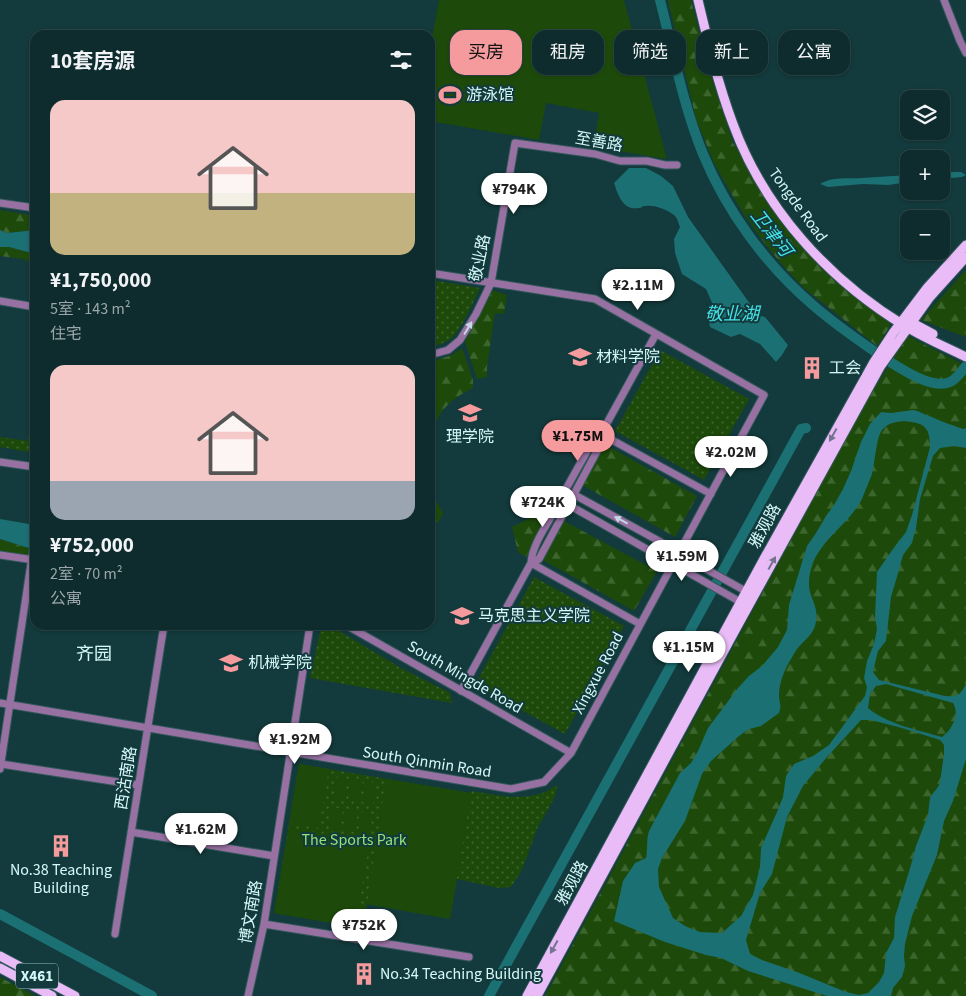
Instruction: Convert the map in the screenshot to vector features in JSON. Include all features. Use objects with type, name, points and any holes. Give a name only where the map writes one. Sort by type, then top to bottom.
[{"type":"main road","name":"Tongde Road","points":[[698,0],[719,82],[733,126],[748,159],[768,194],[796,232],[826,265],[862,297],[905,323],[963,352]]},
{"type":"main road","name":"Tongde Road","points":[[704,0],[732,108],[750,152],[769,186],[794,223],[822,254],[858,286],[905,323]]},
{"type":"main road","name":"雅观路","points":[[537,996],[750,593],[877,365],[927,288],[966,245]]},
{"type":"main road","name":"雅观路","points":[[905,323],[966,257]]},
{"type":"main road","name":"雅观路","points":[[527,996],[745,604]]},
{"type":"main road","name":"X461","points":[[0,956],[75,996]]},
{"type":"main road","name":"X461","points":[[0,968],[52,996]]},
{"type":"street","points":[[944,0],[966,53]]},
{"type":"street","name":"至善路","points":[[515,143],[595,154],[620,161],[647,161],[665,165],[677,165]]},
{"type":"street","name":"敬业路","points":[[435,354],[448,350],[460,340],[476,314],[491,283],[515,143]]},
{"type":"street","points":[[0,203],[30,207]]},
{"type":"street","points":[[435,274],[595,299],[656,334],[601,434],[595,437],[565,490],[537,542],[531,555],[531,563],[461,690]]},
{"type":"street","points":[[0,301],[30,306]]},
{"type":"street","name":"Xingxue Road","points":[[571,753],[764,395],[656,334]]},
{"type":"street","points":[[531,563],[539,559],[602,442],[601,434]]},
{"type":"street","points":[[601,434],[710,494]]},
{"type":"street","points":[[0,462],[30,466]]},
{"type":"street","points":[[573,494],[750,593]]},
{"type":"street","points":[[567,504],[745,604]]},
{"type":"street","points":[[0,555],[30,557]]},
{"type":"street","points":[[531,563],[640,624]]},
{"type":"street","points":[[30,576],[1,762],[138,785]]},
{"type":"street","name":"西沽南路","points":[[115,934],[163,630]]},
{"type":"street","name":"博文南路","points":[[248,996],[264,924],[309,630]]},
{"type":"street","name":"South Mingde Road","points":[[355,630],[571,753]]},
{"type":"street","name":"South Qinmin Road","points":[[0,703],[510,789],[544,782],[571,753]]},
{"type":"street","points":[[131,832],[274,856]]},
{"type":"street","points":[[264,924],[469,957]]},
{"type":"green space","points":[[439,0],[624,0],[632,30],[614,30],[614,75],[644,75],[667,159],[594,147],[599,113],[546,103],[539,140],[435,122],[435,30],[433,30]]},
{"type":"green space","points":[[668,0],[691,0],[699,30],[696,30],[696,75],[711,75],[733,143],[766,196],[871,307],[889,321],[890,326],[877,346],[804,288],[766,245],[745,216],[714,163],[696,119],[686,75],[686,30],[675,30]]},
{"type":"green space","points":[[0,210],[30,215],[30,231],[7,233],[0,230]]},
{"type":"green space","points":[[0,247],[9,247],[30,253],[30,262],[23,259],[0,256]]},
{"type":"green space","points":[[966,270],[966,337],[921,320]]},
{"type":"green space","points":[[435,281],[480,288],[464,321],[452,338],[435,346]]},
{"type":"green space","points":[[491,290],[507,295],[504,314],[495,313],[487,377],[477,379],[465,342]]},
{"type":"green space","points":[[908,336],[966,366],[966,996],[545,996],[862,408]]},
{"type":"green space","points":[[462,348],[473,380],[473,388],[452,401],[442,411],[435,423],[435,360],[452,355]]},
{"type":"green space","points":[[660,350],[749,399],[704,480],[615,431]]},
{"type":"green space","points":[[30,426],[30,452],[0,447],[0,437],[28,441]]},
{"type":"green space","points":[[604,444],[697,496],[675,537],[582,485]]},
{"type":"green space","points":[[543,495],[548,498],[546,503],[553,508],[526,557],[518,552],[512,527],[532,517]]},
{"type":"green space","points":[[435,499],[443,513],[438,523],[435,521]]},
{"type":"green space","points":[[562,520],[657,571],[634,611],[541,559]]},
{"type":"green space","points":[[0,539],[30,549],[27,557],[0,553]]},
{"type":"green space","points":[[534,577],[624,626],[565,734],[475,685]]},
{"type":"green space","points":[[320,630],[337,630],[401,668],[450,693],[452,703],[310,678]]},
{"type":"green space","name":"The Sports Park","points":[[299,764],[471,793],[472,791],[519,797],[541,794],[557,785],[557,789],[555,797],[538,827],[521,872],[511,887],[499,888],[457,879],[450,919],[367,904],[362,928],[274,913]]},
{"type":"green space","points":[[299,764],[329,769],[319,828],[289,823]]},
{"type":"green space","points":[[337,777],[348,779],[344,800],[333,798]]},
{"type":"green space","points":[[352,779],[363,781],[359,802],[348,800]]},
{"type":"green space","points":[[386,779],[471,793],[450,919],[367,904]]},
{"type":"green space","points":[[366,781],[377,783],[373,804],[362,802]]},
{"type":"green space","points":[[332,807],[343,809],[340,830],[329,828]]},
{"type":"green space","points":[[347,810],[358,811],[355,832],[343,831]]},
{"type":"green space","points":[[362,812],[373,814],[369,835],[358,834]]},
{"type":"green space","points":[[289,828],[370,841],[355,927],[274,913]]},
{"type":"green space","points":[[0,977],[35,996],[0,996]]},
{"type":"water","name":"敬业湖","points":[[629,168],[646,168],[661,176],[673,186],[688,217],[758,315],[765,317],[788,345],[776,362],[760,344],[740,334],[731,337],[710,327],[707,315],[713,305],[706,289],[682,274],[675,253],[674,239],[680,227],[676,217],[657,207],[629,207],[619,197],[614,183]]},
{"type":"water","points":[[950,172],[961,172],[966,175],[950,178]]},
{"type":"water","points":[[900,176],[900,183],[828,187],[820,184],[835,179]]},
{"type":"water","points":[[0,230],[7,233],[30,231],[30,253],[9,247],[0,247]]},
{"type":"water","points":[[913,410],[963,429],[966,428],[966,448],[954,446],[940,448],[933,456],[920,499],[912,543],[903,555],[891,597],[886,641],[878,651],[873,672],[879,680],[945,696],[958,694],[966,684],[966,759],[953,801],[944,821],[937,855],[912,916],[905,944],[905,966],[902,977],[893,988],[891,996],[827,996],[748,971],[721,958],[665,942],[614,921],[623,881],[635,863],[646,858],[649,831],[680,773],[691,763],[708,728],[738,688],[762,666],[778,647],[787,630],[789,605],[807,546],[843,489],[870,424],[881,412],[891,413]],"holes":[[[903,421],[924,426],[929,434],[930,447],[906,532],[877,572],[875,617],[877,629],[874,644],[867,661],[864,678],[867,687],[865,696],[829,745],[813,756],[794,764],[786,776],[783,797],[761,848],[760,867],[753,895],[741,916],[722,933],[700,932],[685,926],[673,918],[659,887],[658,869],[662,858],[685,821],[702,774],[711,761],[739,736],[749,729],[761,726],[779,713],[779,690],[785,671],[797,649],[815,626],[816,613],[809,582],[811,569],[816,557],[821,548],[857,508],[862,499],[872,474],[877,445],[882,430],[889,424]],[[886,684],[953,703],[956,712],[954,722],[942,737],[903,726],[884,718],[868,708],[870,694],[876,686]],[[861,720],[871,720],[902,728],[940,740],[944,745],[940,782],[930,797],[928,815],[916,846],[895,917],[894,938],[886,953],[884,973],[879,982],[868,993],[859,995],[846,992],[762,960],[750,954],[746,940],[760,893],[772,874],[787,817],[803,786]]]},
{"type":"water","points":[[0,519],[30,524],[30,548],[0,539]]},
{"type":"waterway","name":"卫津河","points":[[660,0],[684,97],[703,154],[736,217],[764,255],[796,290],[823,313],[868,347],[909,373],[926,381],[943,384],[955,379],[966,366]]},
{"type":"waterway","points":[[489,996],[801,429],[806,428]]},
{"type":"waterway","points":[[0,914],[152,996]]},
{"type":"place","name":"游泳馆","points":[[450,95]]},
{"type":"place","name":"材料学院","points":[[580,357]]},
{"type":"place","name":"工会","points":[[812,368]]},
{"type":"place","name":"理学院","points":[[470,413]]},
{"type":"place","name":"马克思主义学院","points":[[462,616]]},
{"type":"place","name":"机械学院","points":[[231,663]]},
{"type":"place","name":"No.38 Teaching Building","points":[[61,846]]},
{"type":"place","name":"No.34 Teaching Building","points":[[364,974]]},
{"type":"district","name":"齐园","points":[[94,654]]}]
